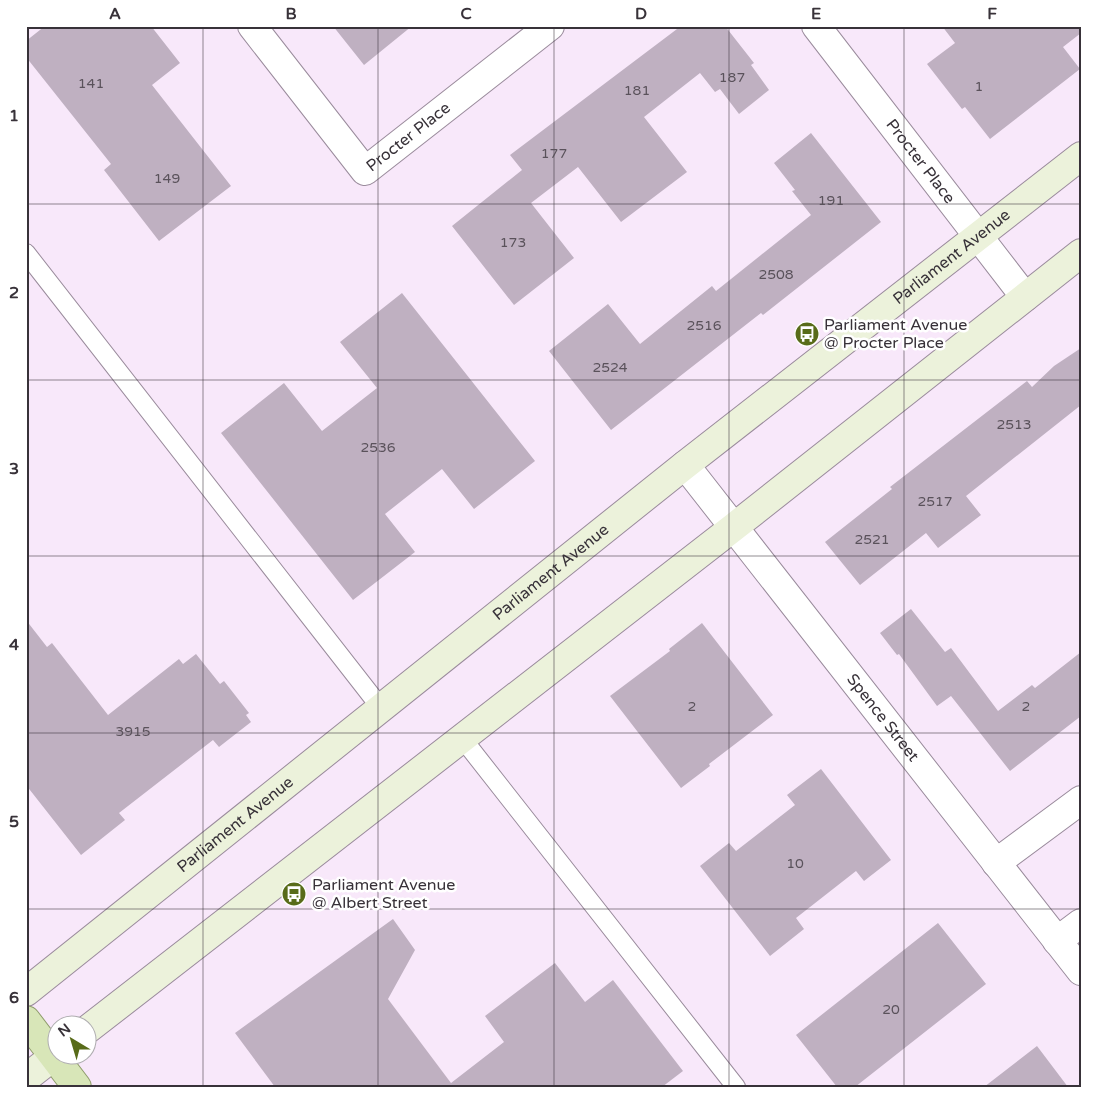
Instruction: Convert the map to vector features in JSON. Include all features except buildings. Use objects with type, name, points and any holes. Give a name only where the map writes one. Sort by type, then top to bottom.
[{"type":"main road","points":[[26,1020],[48,1046]]},
{"type":"main road","points":[[63,1066],[77,1087]]},
{"type":"street","name":"Procter Place","points":[[252,26],[365,171],[550,26]]},
{"type":"street","name":"Procter Place","points":[[816,26],[1025,297]]},
{"type":"street","name":"Parliament Avenue","points":[[26,992],[685,465],[1081,156]]},
{"type":"street","points":[[98,1021],[734,527],[1081,253]]},
{"type":"street","name":"Spence Street","points":[[685,465],[1081,971]]},
{"type":"street","points":[[996,863],[1081,800]]},
{"type":"street","points":[[1057,941],[1081,923]]},
{"type":"street","points":[[26,1078],[48,1060]]},
{"type":"lane","points":[[26,253],[381,708]]},
{"type":"lane","points":[[462,738],[736,1087]]},
{"type":"place","name":"Parliament Avenue @ Procter Place","points":[[807,334]]},
{"type":"place","name":"Parliament Avenue @ Albert Street","points":[[294,894]]}]
